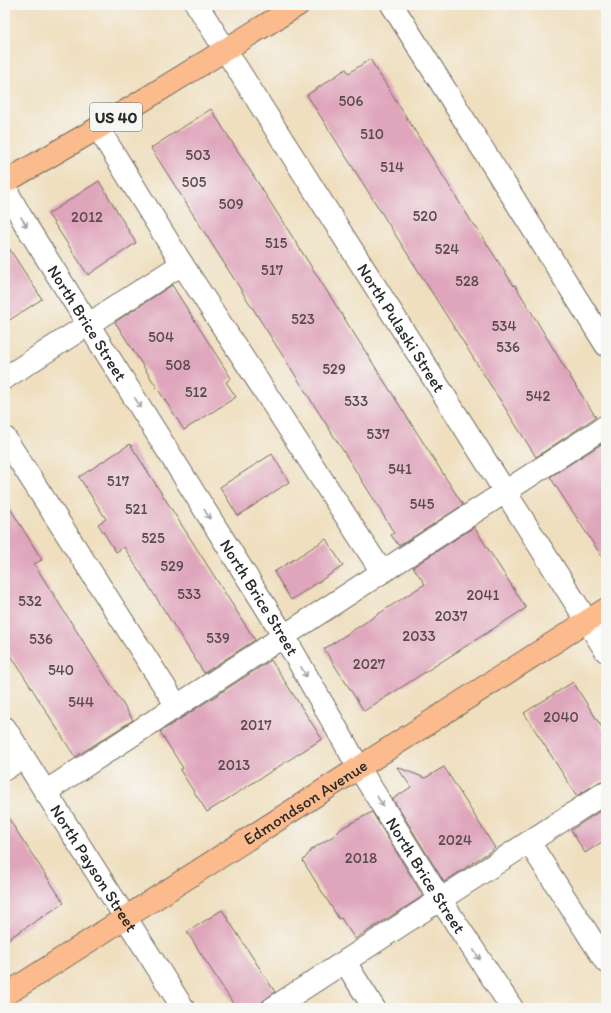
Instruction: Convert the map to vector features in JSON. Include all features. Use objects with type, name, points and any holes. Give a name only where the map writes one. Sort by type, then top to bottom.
[{"type":"main road","name":"US 40","points":[[5,182],[98,128],[298,5]]},
{"type":"main road","name":"Edmondson Avenue","points":[[5,995],[606,609]]},
{"type":"street","name":"North Pulaski Street","points":[[197,5],[606,651]]},
{"type":"street","points":[[392,5],[606,345]]},
{"type":"street","points":[[98,128],[182,264],[382,572]]},
{"type":"street","name":"North Brice Street","points":[[5,188],[24,222],[284,636],[359,768],[440,899],[512,1008]]},
{"type":"street","points":[[5,378],[182,264]]},
{"type":"street","points":[[46,792],[606,426]]},
{"type":"street","points":[[5,438],[177,706]]},
{"type":"street","name":"North Payson Street","points":[[5,728],[183,1008]]},
{"type":"street","points":[[5,769],[23,757]]},
{"type":"street","points":[[273,1008],[606,792]]},
{"type":"street","points":[[529,842],[606,962]]},
{"type":"street","points":[[345,962],[374,1008]]},
{"type":"building","points":[[370,59],[473,224],[514,286],[515,285],[596,417],[536,457],[307,95],[346,69],[349,73]]},
{"type":"building","points":[[211,109],[463,505],[399,546],[391,535],[394,533],[373,498],[151,148]]},
{"type":"building","points":[[99,181],[136,243],[88,275],[48,214]]},
{"type":"building","points":[[5,242],[42,299],[5,323]]},
{"type":"building","points":[[172,285],[231,378],[226,382],[236,397],[184,430],[115,322]]},
{"type":"building","points":[[606,441],[606,563],[550,477]]},
{"type":"building","points":[[130,444],[255,640],[204,673],[124,547],[116,552],[98,524],[106,519],[79,477]]},
{"type":"building","points":[[272,454],[289,482],[238,516],[220,487]]},
{"type":"building","points":[[5,500],[42,560],[34,564],[133,720],[75,757],[5,646]]},
{"type":"building","points":[[474,527],[526,608],[364,711],[324,649],[425,584],[413,567]]},
{"type":"building","points":[[326,539],[343,566],[291,600],[274,572]]},
{"type":"building","points":[[271,660],[322,739],[207,812],[180,770],[183,768],[160,732]]},
{"type":"building","points":[[573,682],[606,734],[606,780],[599,782],[577,796],[524,713]]},
{"type":"building","points":[[397,767],[425,778],[444,767],[495,848],[444,882],[393,799],[411,787]]},
{"type":"building","points":[[606,807],[606,841],[605,840],[585,853],[571,830]]},
{"type":"building","points":[[372,812],[423,896],[355,939],[341,918],[339,919],[303,861],[312,849],[335,835],[342,828]]},
{"type":"building","points":[[5,813],[64,903],[5,941]]},
{"type":"building","points":[[222,910],[275,992],[262,1002],[261,1008],[236,1008],[187,932]]}]
